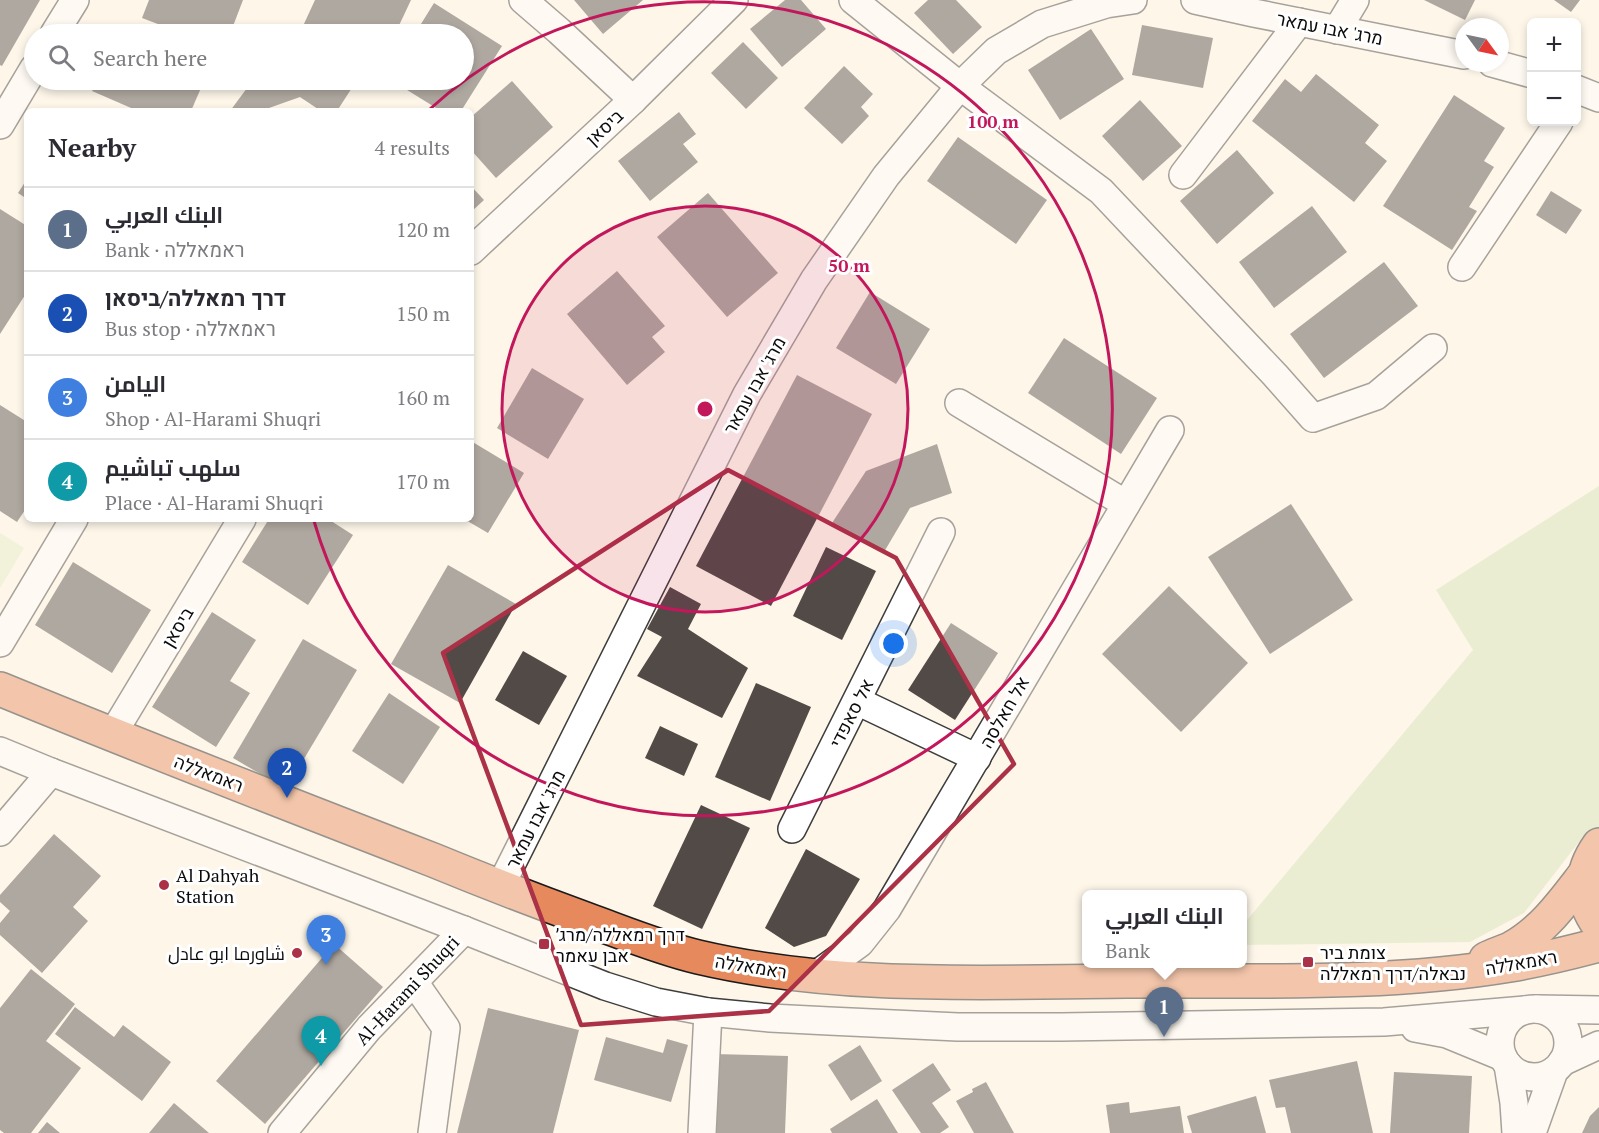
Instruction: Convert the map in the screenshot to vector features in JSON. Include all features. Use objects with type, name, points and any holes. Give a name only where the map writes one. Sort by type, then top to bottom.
[{"type":"highway","name":"ראמאללה","points":[[0,689],[501,887],[648,942],[698,957],[769,970],[887,981],[1355,979],[1443,974],[1508,966],[1599,945]]},
{"type":"highway","points":[[1599,845],[1592,855],[1585,874],[1584,893],[1589,913],[1599,926]]},
{"type":"highway","name":"ראמאללה","points":[[1443,974],[1512,948],[1541,926],[1585,874]]},
{"type":"street","points":[[60,24],[75,0]]},
{"type":"street","points":[[523,0],[633,100]]},
{"type":"street","name":"ביסאן","points":[[474,248],[633,100],[734,0]]},
{"type":"street","points":[[853,0],[960,86],[1101,191],[1313,418],[1377,396],[1433,348]]},
{"type":"street","name":"מרג' אבו עמאר","points":[[501,887],[747,394],[814,280],[886,176],[960,86],[996,51],[1041,24],[1106,4],[1133,0]]},
{"type":"street","name":"מרג' אבו עמאר","points":[[1195,0],[1455,53]]},
{"type":"street","points":[[1337,30],[1355,0]]},
{"type":"street","points":[[1183,175],[1299,22]]},
{"type":"street","points":[[1509,68],[1527,73]]},
{"type":"street","points":[[0,125],[24,85]]},
{"type":"street","points":[[1462,267],[1556,126]]},
{"type":"street","points":[[959,403],[1126,504]]},
{"type":"street","name":"אל חאלסה","points":[[816,975],[860,943],[888,909],[1170,430]]},
{"type":"street","points":[[0,643],[72,522]]},
{"type":"street","name":"ביסאן","points":[[112,735],[240,522]]},
{"type":"street","name":"אל סאפדי","points":[[792,830],[941,532]]},
{"type":"street","points":[[857,701],[977,758]]},
{"type":"street","points":[[0,750],[51,772],[605,986],[656,1002],[708,1012],[782,1019],[958,1027],[1061,1027],[1384,1022],[1531,1010],[1599,1010]]},
{"type":"street","points":[[0,832],[51,772]]},
{"type":"street","name":"Al-Harami Shuqri","points":[[282,1133],[369,1028],[464,930]]},
{"type":"street","points":[[414,982],[446,1028],[432,1133]]},
{"type":"street","points":[[1516,1133],[1514,1103],[1500,1044],[1507,1023],[1515,1015],[1531,1010],[1547,1011],[1557,1018],[1564,1026],[1568,1037],[1568,1048],[1532,1133]]},
{"type":"street","points":[[702,1133],[708,1012]]},
{"type":"street","points":[[1384,1022],[1447,1034],[1505,1061],[1516,1073],[1527,1077],[1548,1074],[1599,1045]]},
{"type":"highlighted area","points":[[728,470],[896,558],[1014,764],[769,1011],[581,1025],[443,653]]},
{"type":"green space","points":[[1599,486],[1599,828],[1582,838],[1524,913],[1470,942],[1247,945],[1247,920],[1473,650],[1436,590]]},
{"type":"green space","points":[[0,533],[24,548],[0,588]]},
{"type":"building","points":[[0,0],[40,0],[26,24],[24,24],[2,66],[0,65]]},
{"type":"building","points":[[149,0],[243,0],[234,24],[158,24],[142,18]]},
{"type":"building","points":[[315,0],[411,0],[400,24],[304,24]]},
{"type":"building","points":[[574,0],[643,0],[603,34]]},
{"type":"building","points":[[785,0],[801,0],[826,29],[782,67],[750,29]]},
{"type":"building","points":[[928,0],[956,0],[982,27],[953,54],[914,13]]},
{"type":"building","points":[[1424,0],[1475,0],[1466,18],[1461,18]]},
{"type":"building","points":[[1554,0],[1580,0],[1571,12]]},
{"type":"building","points":[[434,3],[467,24],[421,24]]},
{"type":"building","points":[[1142,25],[1213,38],[1203,88],[1132,75]]},
{"type":"building","points":[[474,28],[502,46],[463,108],[436,108],[407,90],[474,90]]},
{"type":"building","points":[[1091,29],[1124,79],[1060,120],[1028,70]]},
{"type":"building","points":[[743,42],[778,78],[746,109],[711,73]]},
{"type":"building","points":[[844,66],[873,94],[861,107],[869,116],[842,144],[804,108]]},
{"type":"building","points":[[1316,74],[1379,125],[1365,143],[1387,161],[1354,202],[1252,121],[1285,79],[1301,92]]},
{"type":"building","points":[[512,81],[553,127],[496,178],[474,153],[474,114]]},
{"type":"building","points":[[200,90],[192,108],[131,108],[92,91]]},
{"type":"building","points":[[246,90],[351,90],[339,108],[316,108],[300,97],[269,108],[232,108]]},
{"type":"building","points":[[1454,95],[1505,128],[1484,161],[1494,167],[1469,207],[1477,211],[1452,250],[1383,206]]},
{"type":"building","points":[[1140,100],[1182,146],[1143,181],[1102,136]]},
{"type":"building","points":[[679,112],[696,134],[683,144],[698,162],[650,201],[618,161]]},
{"type":"building","points":[[958,137],[1047,200],[1016,244],[927,181]]},
{"type":"building","points":[[1237,150],[1274,193],[1217,244],[1180,201]]},
{"type":"building","points":[[24,184],[24,197],[18,193]]},
{"type":"building","points":[[474,189],[484,200],[474,209]]},
{"type":"building","points":[[1551,191],[1582,210],[1566,234],[1536,215]]},
{"type":"building","points":[[708,193],[778,273],[727,317],[657,237]]},
{"type":"building","points":[[1312,206],[1347,252],[1274,308],[1239,262]]},
{"type":"building","points":[[0,209],[24,224],[24,297],[0,334]]},
{"type":"building","points":[[1384,262],[1418,306],[1324,378],[1290,334]]},
{"type":"building","points":[[617,271],[665,326],[652,337],[665,352],[627,385],[567,314]]},
{"type":"building","points":[[870,292],[930,329],[896,384],[836,348]]},
{"type":"building","points":[[1064,338],[1157,398],[1121,454],[1028,393]]},
{"type":"building","points":[[532,368],[584,399],[548,459],[497,428]]},
{"type":"building","points":[[797,375],[872,414],[771,606],[696,566]]},
{"type":"building","points":[[0,405],[24,420],[24,512],[17,522],[0,511]]},
{"type":"building","points":[[474,443],[524,473],[488,533],[469,522],[474,522]]},
{"type":"building","points":[[937,444],[952,493],[910,508],[884,552],[832,523],[866,471]]},
{"type":"building","points":[[1291,504],[1353,600],[1270,654],[1208,557]]},
{"type":"building","points":[[267,522],[333,522],[353,535],[308,605],[242,562]]},
{"type":"building","points":[[826,547],[876,571],[842,640],[793,616]]},
{"type":"building","points":[[73,562],[151,610],[112,673],[35,625]]},
{"type":"building","points":[[448,565],[516,604],[460,703],[391,664]]},
{"type":"building","points":[[1169,586],[1248,663],[1181,732],[1102,654]]},
{"type":"building","points":[[670,587],[701,604],[688,629],[748,668],[722,718],[637,676],[662,637],[647,629]]},
{"type":"building","points":[[212,612],[256,640],[230,681],[250,693],[216,747],[152,707]]},
{"type":"building","points":[[951,623],[998,653],[955,720],[908,690]]},
{"type":"building","points":[[303,639],[357,670],[286,789],[233,758]]},
{"type":"building","points":[[523,651],[567,676],[539,725],[495,700]]},
{"type":"building","points":[[756,683],[811,707],[770,801],[715,777]]},
{"type":"building","points":[[389,693],[440,727],[403,784],[352,751]]},
{"type":"building","points":[[660,726],[698,744],[684,776],[645,758]]},
{"type":"building","points":[[701,805],[750,828],[702,929],[653,906]]},
{"type":"building","points":[[54,834],[101,876],[73,907],[88,921],[42,973],[0,935],[0,923],[10,911],[0,902],[0,895]]},
{"type":"building","points":[[806,849],[860,879],[826,936],[794,947],[765,928]]},
{"type":"building","points":[[334,944],[383,987],[265,1124],[216,1081]]},
{"type":"building","points":[[31,969],[75,1004],[46,1041],[81,1068],[31,1133],[4,1133],[0,1130],[0,1008]]},
{"type":"building","points":[[75,1007],[114,1037],[123,1025],[171,1062],[142,1101],[55,1034]]},
{"type":"building","points":[[488,1008],[579,1030],[553,1133],[457,1133]]},
{"type":"building","points":[[606,1037],[663,1053],[667,1039],[688,1045],[671,1102],[594,1080]]},
{"type":"building","points":[[860,1045],[882,1081],[851,1101],[828,1065]]},
{"type":"building","points":[[713,1054],[788,1056],[785,1133],[710,1133]]},
{"type":"building","points":[[1357,1061],[1373,1133],[1291,1133],[1285,1107],[1276,1108],[1269,1080]]},
{"type":"building","points":[[933,1063],[951,1090],[932,1103],[949,1127],[940,1133],[921,1133],[892,1090]]},
{"type":"building","points":[[1394,1072],[1472,1076],[1469,1133],[1390,1133]]},
{"type":"building","points":[[986,1082],[1014,1133],[974,1133],[956,1101]]},
{"type":"building","points":[[1256,1096],[1266,1133],[1192,1133],[1187,1116]]},
{"type":"building","points":[[877,1099],[898,1133],[832,1133],[830,1129]]},
{"type":"building","points":[[1129,1102],[1130,1113],[1180,1106],[1184,1133],[1110,1133],[1106,1105]]},
{"type":"building","points":[[174,1103],[209,1133],[149,1133]]},
{"type":"building","points":[[1599,1107],[1599,1133],[1582,1133],[1590,1116]]},
{"type":"building","points":[[47,1122],[60,1133],[38,1133]]},
{"type":"place","name":"דרך רמאללה/ביסאן","points":[[287,798]]},
{"type":"place","name":"Al Dahyah Station","points":[[164,885]]},
{"type":"place","name":"דרך רמאללה/מרג׳ אבן עאמר","points":[[544,944]]},
{"type":"place","name":"شاورما ابو عادل","points":[[297,953]]},
{"type":"place","name":"צומת ביר נבאלה/דרך רמאללה","points":[[1308,962]]},
{"type":"place","name":"اليامن","points":[[326,965]]},
{"type":"place","name":"البنك العربي","points":[[1164,1037]]},
{"type":"place","name":"سلهب تباشيم","points":[[321,1066]]}]
